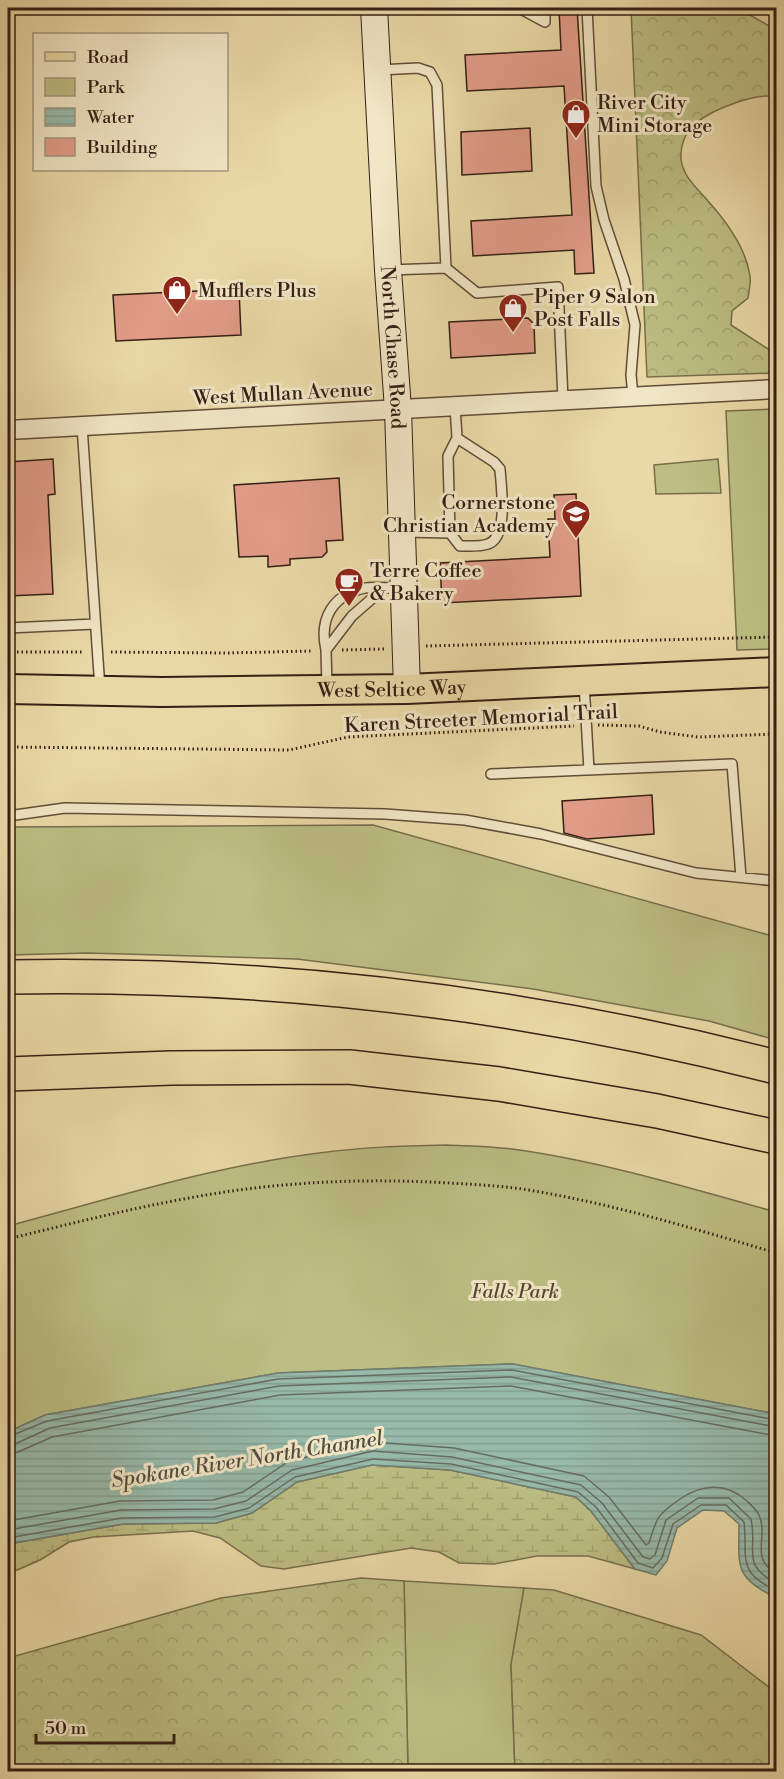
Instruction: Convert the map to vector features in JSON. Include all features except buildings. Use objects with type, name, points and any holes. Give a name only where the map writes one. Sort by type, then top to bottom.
[{"type":"highway","points":[[8,977],[83,975],[170,977],[258,981],[345,989],[477,1006],[607,1028],[694,1046],[777,1067]]},
{"type":"highway","points":[[8,1074],[171,1068],[349,1068],[499,1084],[657,1111],[777,1137]]},
{"type":"main road","name":"West Seltice Way","points":[[8,689],[100,691],[407,689],[777,672]]},
{"type":"street","name":"North Chase Road","points":[[374,8],[398,409],[402,532],[394,588],[407,689]]},
{"type":"street","name":"West Mullan Avenue","points":[[8,430],[777,389]]},
{"type":"lane","points":[[519,8],[545,22],[544,8]]},
{"type":"lane","points":[[586,8],[596,186],[604,220],[624,279],[635,325],[631,375],[633,396]]},
{"type":"lane","points":[[377,70],[418,68],[430,72],[437,85],[446,268]]},
{"type":"lane","points":[[388,270],[446,268],[477,293],[558,287],[563,400]]},
{"type":"lane","points":[[455,406],[457,438],[447,456],[450,533],[460,546],[488,545],[499,533],[502,518],[500,469],[494,462],[457,438]]},
{"type":"lane","points":[[82,426],[100,691]]},
{"type":"lane","points":[[402,532],[450,533]]},
{"type":"lane","points":[[327,690],[326,650],[322,634],[325,620],[337,601],[350,592],[367,587],[394,588]]},
{"type":"lane","points":[[326,650],[352,615],[394,588]]},
{"type":"lane","points":[[8,628],[95,624]]},
{"type":"lane","points":[[584,682],[589,770]]},
{"type":"lane","points":[[491,774],[732,764],[741,877]]},
{"type":"lane","points":[[8,816],[65,808],[385,814],[465,820],[541,834],[696,873],[777,881]]},
{"type":"path","name":"Karen Streeter Memorial Trail","points":[[8,747],[289,750],[348,737],[622,724],[698,737],[777,734]]},
{"type":"path","points":[[8,1239],[126,1210],[221,1193],[293,1184],[374,1180],[538,1191],[636,1214],[777,1253]]},
{"type":"green space","points":[[631,8],[738,8],[776,30],[776,98],[768,96],[747,99],[703,118],[686,135],[682,144],[681,159],[688,177],[728,226],[740,245],[748,266],[750,287],[748,298],[732,311],[731,325],[768,349],[776,350],[776,373],[647,377]]},
{"type":"green space","points":[[776,409],[776,649],[737,650],[726,411]]},
{"type":"green space","points":[[718,459],[721,493],[656,494],[654,465]]},
{"type":"green space","points":[[373,825],[776,937],[776,1040],[709,1021],[533,989],[297,959],[88,953],[8,955],[8,827]]},
{"type":"green space","name":"Falls Park","points":[[447,1145],[504,1148],[545,1154],[645,1176],[776,1212],[776,1414],[512,1364],[278,1373],[45,1415],[8,1432],[8,1226],[162,1184],[240,1166],[351,1149]]},
{"type":"green space","points":[[372,1465],[450,1470],[576,1497],[591,1511],[635,1569],[588,1556],[537,1556],[494,1564],[459,1563],[439,1552],[411,1548],[284,1569],[261,1566],[220,1538],[193,1531],[94,1537],[69,1542],[40,1560],[8,1574],[8,1544],[123,1524],[216,1523],[252,1513],[297,1482]]},
{"type":"green space","points":[[361,1578],[404,1581],[408,1771],[8,1771],[8,1658],[221,1598]]},
{"type":"green space","points":[[404,1581],[524,1588],[511,1665],[515,1771],[408,1771]]},
{"type":"green space","points":[[524,1588],[554,1590],[701,1635],[774,1691],[776,1697],[776,1771],[515,1771],[511,1665]]},
{"type":"water","name":"Spokane River North Channel","points":[[513,1364],[776,1414],[776,1598],[746,1577],[740,1561],[739,1524],[724,1511],[703,1510],[677,1528],[667,1561],[656,1575],[635,1569],[591,1511],[576,1497],[450,1470],[372,1465],[297,1482],[252,1513],[216,1523],[123,1524],[8,1544],[8,1432],[45,1415],[278,1373]]},
{"type":"place","name":"River City Mini Storage","points":[[576,140]]},
{"type":"place","name":"Mufflers Plus","points":[[177,316]]},
{"type":"place","name":"Piper 9 Salon Post Falls","points":[[513,334]]},
{"type":"place","name":"Cornerstone Christian Academy","points":[[576,540]]},
{"type":"place","name":"Terre Coffee & Bakery","points":[[349,608]]}]
